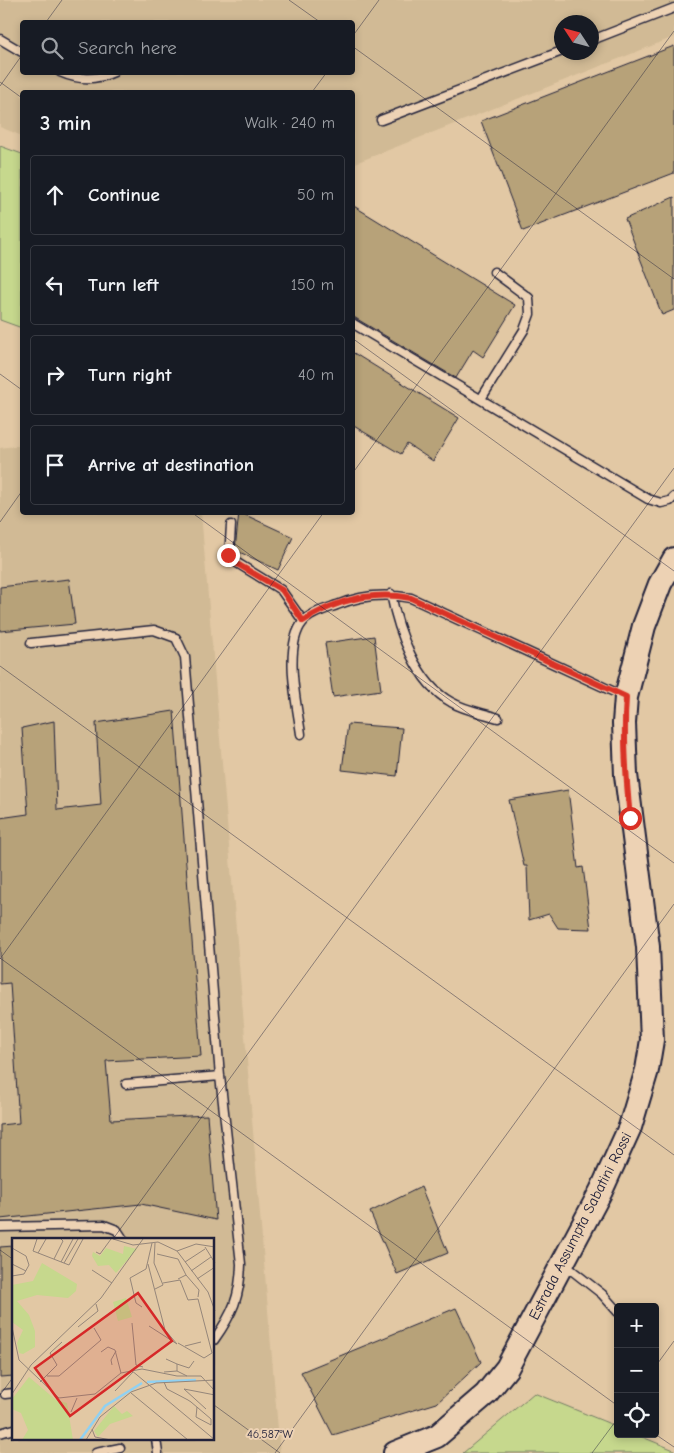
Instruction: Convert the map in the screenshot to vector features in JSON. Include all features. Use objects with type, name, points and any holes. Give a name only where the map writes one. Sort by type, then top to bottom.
[{"type":"street","name":"Estrada Assumpta Sabatini Rossi","points":[[395,1453],[437,1436],[486,1394],[507,1368],[564,1264],[601,1191],[630,1127],[647,1070],[652,1040],[648,947],[626,775],[624,723],[626,697],[650,611],[660,584],[674,558]]},
{"type":"lane","points":[[599,37],[674,8]]},
{"type":"lane","points":[[0,39],[20,51]]},
{"type":"lane","points":[[381,120],[554,54]]},
{"type":"lane","points":[[67,75],[76,79],[91,79],[104,75]]},
{"type":"lane","points":[[481,400],[524,330],[530,314],[529,298],[494,272]]},
{"type":"lane","points":[[355,325],[648,499],[661,503],[670,501],[674,497]]},
{"type":"lane","points":[[231,525],[229,558],[282,590],[303,621]]},
{"type":"lane","points":[[390,594],[396,620],[408,649],[436,692],[451,702],[498,718]]},
{"type":"lane","points":[[301,734],[292,660],[295,634],[303,621],[316,613],[342,602],[370,595],[390,594],[411,598],[626,697]]},
{"type":"lane","points":[[31,643],[154,630],[176,638],[185,657],[220,1076],[241,1264],[240,1289],[234,1306],[215,1338]]},
{"type":"lane","points":[[126,1084],[220,1076]]},
{"type":"lane","points":[[0,1227],[104,1225],[117,1230],[123,1238]]},
{"type":"lane","points":[[564,1264],[602,1294],[614,1308]]},
{"type":"lane","points":[[5,1394],[12,1393]]},
{"type":"lane","points":[[156,1440],[158,1453]]},
{"type":"lane","points":[[96,1453],[120,1450]]},
{"type":"shaded area","points":[[0,0],[674,0],[674,37],[355,163],[355,90],[20,90],[20,135],[0,127]]},
{"type":"shaded area","points":[[20,445],[20,515],[201,515],[280,1453],[0,1453],[0,448]]},
{"type":"green space","points":[[0,146],[20,153],[20,327],[0,320]]},
{"type":"green space","points":[[534,1393],[614,1425],[614,1438],[645,1438],[674,1450],[674,1453],[463,1453]]},
{"type":"building","points":[[674,46],[674,173],[523,231],[481,121]]},
{"type":"building","points":[[674,197],[674,310],[662,315],[625,219]]},
{"type":"building","points":[[355,207],[515,305],[483,357],[473,350],[456,378],[355,318]]},
{"type":"building","points":[[355,354],[459,418],[433,461],[407,444],[401,454],[355,427]]},
{"type":"building","points":[[239,515],[245,515],[293,537],[278,570],[235,550]]},
{"type":"building","points":[[69,579],[75,624],[0,631],[0,587]]},
{"type":"building","points":[[374,636],[381,690],[333,697],[325,643]]},
{"type":"building","points":[[174,711],[201,1056],[106,1061],[111,1120],[207,1115],[216,1220],[141,1204],[0,1219],[0,1125],[19,1123],[10,983],[0,984],[0,818],[28,814],[22,728],[54,721],[57,810],[101,805],[96,723]]},
{"type":"building","points":[[348,724],[402,728],[397,776],[342,770]]},
{"type":"building","points":[[568,790],[578,868],[583,867],[591,929],[558,928],[549,914],[529,920],[527,866],[524,866],[509,800]]},
{"type":"building","points":[[421,1187],[448,1253],[397,1274],[370,1212]]},
{"type":"building","points":[[12,1246],[12,1376],[0,1377],[0,1247]]},
{"type":"building","points":[[456,1308],[481,1362],[437,1403],[333,1435],[301,1372]]},
{"type":"route","points":[[228,555],[232,561],[282,590],[303,621],[342,602],[370,595],[390,594],[411,598],[626,697],[624,723],[630,818]]}]
